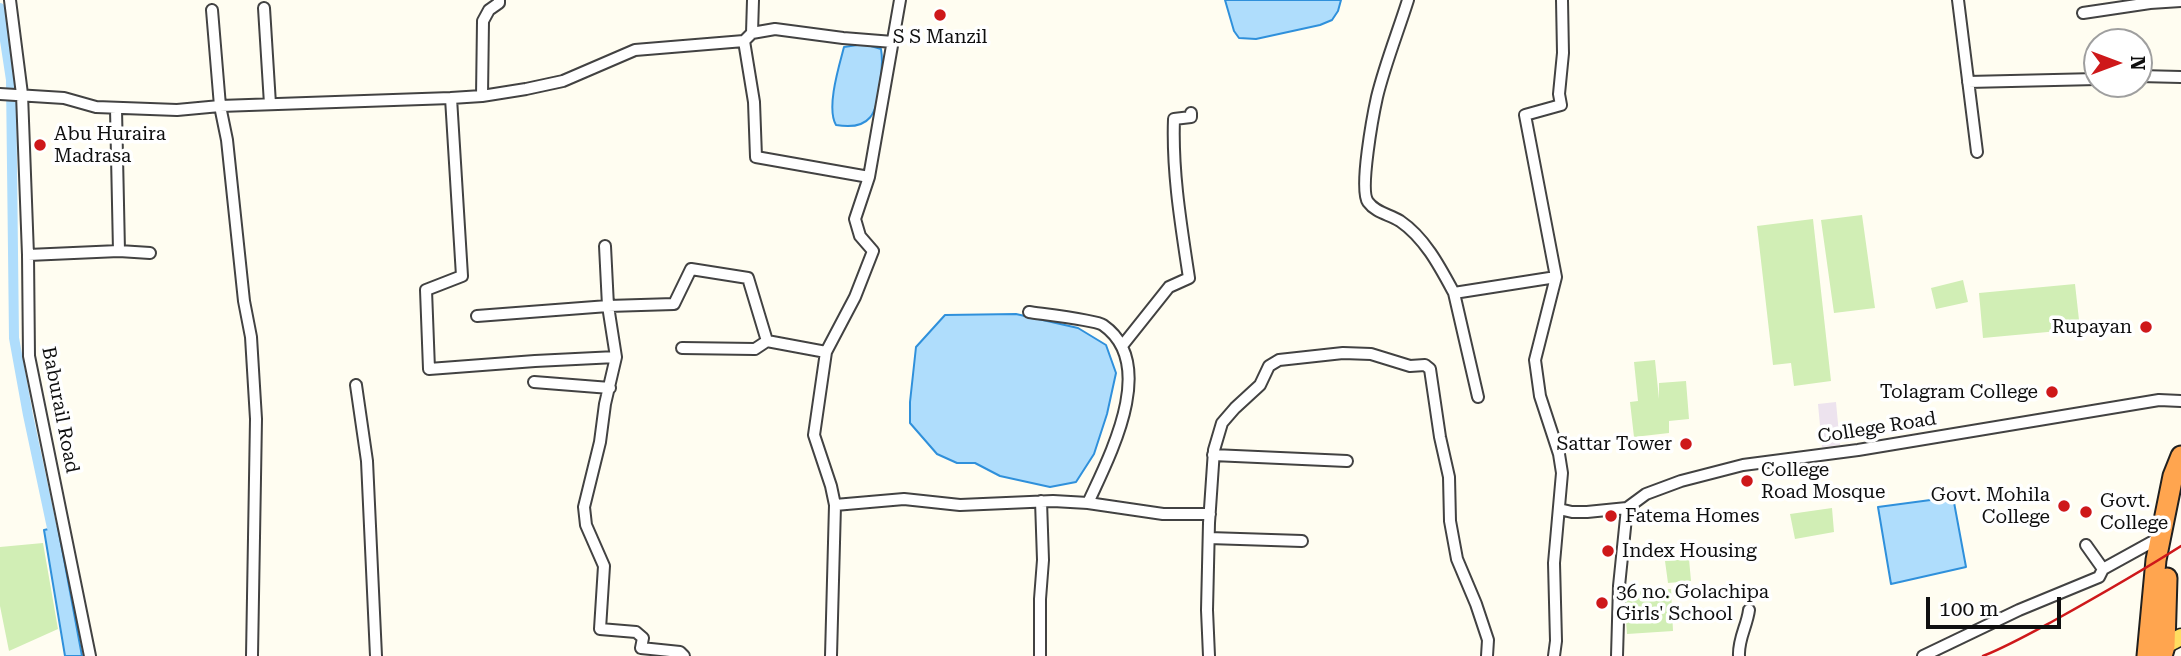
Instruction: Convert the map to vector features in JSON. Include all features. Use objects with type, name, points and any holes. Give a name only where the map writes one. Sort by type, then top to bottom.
[{"type":"highway","points":[[2164,650],[2156,560],[2173,476],[2181,456]]},
{"type":"highway","points":[[2164,650],[2167,554],[2181,480]]},
{"type":"street","name":"Baburail Road","points":[[10,0],[21,94],[29,356],[90,656]]},
{"type":"street","points":[[482,96],[483,21],[499,0]]},
{"type":"street","points":[[753,0],[748,37],[756,157],[869,177]]},
{"type":"street","points":[[831,656],[835,505],[814,435],[826,352],[855,298],[873,251],[860,236],[855,219],[869,177],[900,0]]},
{"type":"street","points":[[1408,0],[1377,96],[1367,154],[1365,198],[1369,205],[1400,221],[1435,258],[1454,293],[1478,397]]},
{"type":"street","points":[[1554,656],[1554,563],[1563,472],[1540,396],[1535,360],[1556,277],[1525,115],[1561,105],[1559,94],[1563,53],[1562,0]]},
{"type":"street","points":[[1958,0],[1977,152]]},
{"type":"street","points":[[2083,13],[2181,1]]},
{"type":"street","points":[[264,8],[270,104]]},
{"type":"street","points":[[212,10],[220,106],[227,140],[244,301],[251,337],[256,419],[252,656]]},
{"type":"street","points":[[0,94],[64,98],[96,107],[116,109],[177,110],[220,106],[451,98],[526,89],[563,80],[635,50],[748,37],[775,29],[893,42]]},
{"type":"street","points":[[2153,76],[2181,77]]},
{"type":"street","points":[[1968,82],[2083,79]]},
{"type":"street","points":[[451,98],[462,276],[426,290],[429,369],[535,360],[616,357]]},
{"type":"street","points":[[116,109],[119,251]]},
{"type":"street","points":[[1122,346],[1169,287],[1189,278],[1173,143],[1174,119],[1191,117],[1191,113]]},
{"type":"street","points":[[605,246],[608,306],[616,357],[584,507],[586,525],[604,566],[600,629],[636,632],[643,638],[642,648],[680,652],[684,653],[684,656]]},
{"type":"street","points":[[28,255],[119,251],[150,253]]},
{"type":"street","points":[[477,316],[674,304],[691,269],[748,278],[767,341]]},
{"type":"street","points":[[1454,293],[1556,277]]},
{"type":"street","points":[[1029,312],[1102,324],[1122,346],[1129,380],[1124,421],[1088,503]]},
{"type":"street","points":[[682,348],[755,349],[767,341],[826,352]]},
{"type":"street","points":[[1209,656],[1207,610],[1213,455],[1222,423],[1260,385],[1269,366],[1279,360],[1371,354],[1410,366],[1425,365],[1430,369],[1449,477],[1450,521],[1457,559],[1488,640],[1487,656]]},
{"type":"street","points":[[534,382],[610,388]]},
{"type":"street","points":[[356,385],[367,461],[376,656]]},
{"type":"street","name":"College Road","points":[[1627,508],[1646,494],[1681,481],[1743,465],[1858,450],[2159,400],[2181,401]]},
{"type":"street","points":[[1213,455],[1346,461]]},
{"type":"street","points":[[835,505],[904,499],[960,505],[1041,501],[1088,503],[1163,514],[1210,514]]},
{"type":"street","points":[[1040,656],[1043,560],[1041,501]]},
{"type":"street","points":[[1559,509],[1587,512],[1627,508],[1619,586],[1617,656]]},
{"type":"street","points":[[1923,656],[2019,610],[2099,577],[2103,569],[2161,537]]},
{"type":"street","points":[[1209,538],[1302,541]]},
{"type":"street","points":[[2086,545],[2103,569]]},
{"type":"street","points":[[1739,656],[1738,645],[1749,610]]},
{"type":"shaded area","points":[[1836,402],[1840,445],[1822,447],[1818,404]]},
{"type":"green space","points":[[1862,215],[1875,308],[1834,313],[1821,220]]},
{"type":"green space","points":[[1813,219],[1831,381],[1794,386],[1791,363],[1773,365],[1757,226]]},
{"type":"green space","points":[[1963,280],[1968,302],[1936,309],[1931,288]]},
{"type":"green space","points":[[2075,284],[2080,329],[1983,338],[1979,293]]},
{"type":"green space","points":[[1655,360],[1659,399],[1659,383],[1686,381],[1689,419],[1669,421],[1669,433],[1634,437],[1630,402],[1638,401],[1634,362]]},
{"type":"green space","points":[[1832,508],[1834,532],[1795,539],[1790,514]]},
{"type":"green space","points":[[43,543],[58,629],[9,651],[0,606],[0,547]]},
{"type":"green space","points":[[1689,559],[1691,581],[1668,583],[1665,561]]},
{"type":"green space","points":[[1671,589],[1673,631],[1627,634],[1624,592]]},
{"type":"water","points":[[1225,0],[1341,0],[1332,20],[1256,39],[1239,38],[1234,31]]},
{"type":"water","points":[[864,44],[881,49],[882,70],[877,103],[865,122],[848,126],[836,125],[833,118],[833,98],[844,47]]},
{"type":"water","points":[[1016,314],[1078,328],[1106,345],[1116,373],[1094,454],[1076,482],[1050,487],[1000,476],[975,463],[957,463],[937,454],[910,423],[916,347],[945,315]]},
{"type":"water","points":[[1953,497],[1966,567],[1891,584],[1878,507]]},
{"type":"water","points":[[58,527],[82,656],[65,656],[44,530]]},
{"type":"waterway","points":[[0,8],[11,80],[14,338],[52,528]]},
{"type":"railway","points":[[1983,656],[2055,620],[2181,546]]},
{"type":"place","name":"S S Manzil","points":[[940,15]]},
{"type":"place","name":"Abu Huraira Madrasa","points":[[40,145]]},
{"type":"place","name":"Rupayan","points":[[2146,327]]},
{"type":"place","name":"Tolagram College","points":[[2052,392]]},
{"type":"place","name":"Sattar Tower","points":[[1686,444]]},
{"type":"place","name":"College Road Mosque","points":[[1747,481]]},
{"type":"place","name":"Govt. Mohila College","points":[[2064,506]]},
{"type":"place","name":"Govt. College","points":[[2086,512]]},
{"type":"place","name":"Fatema Homes","points":[[1611,516]]},
{"type":"place","name":"Index Housing","points":[[1608,551]]},
{"type":"place","name":"36 no. Golachipa Girls' School","points":[[1602,603]]}]
